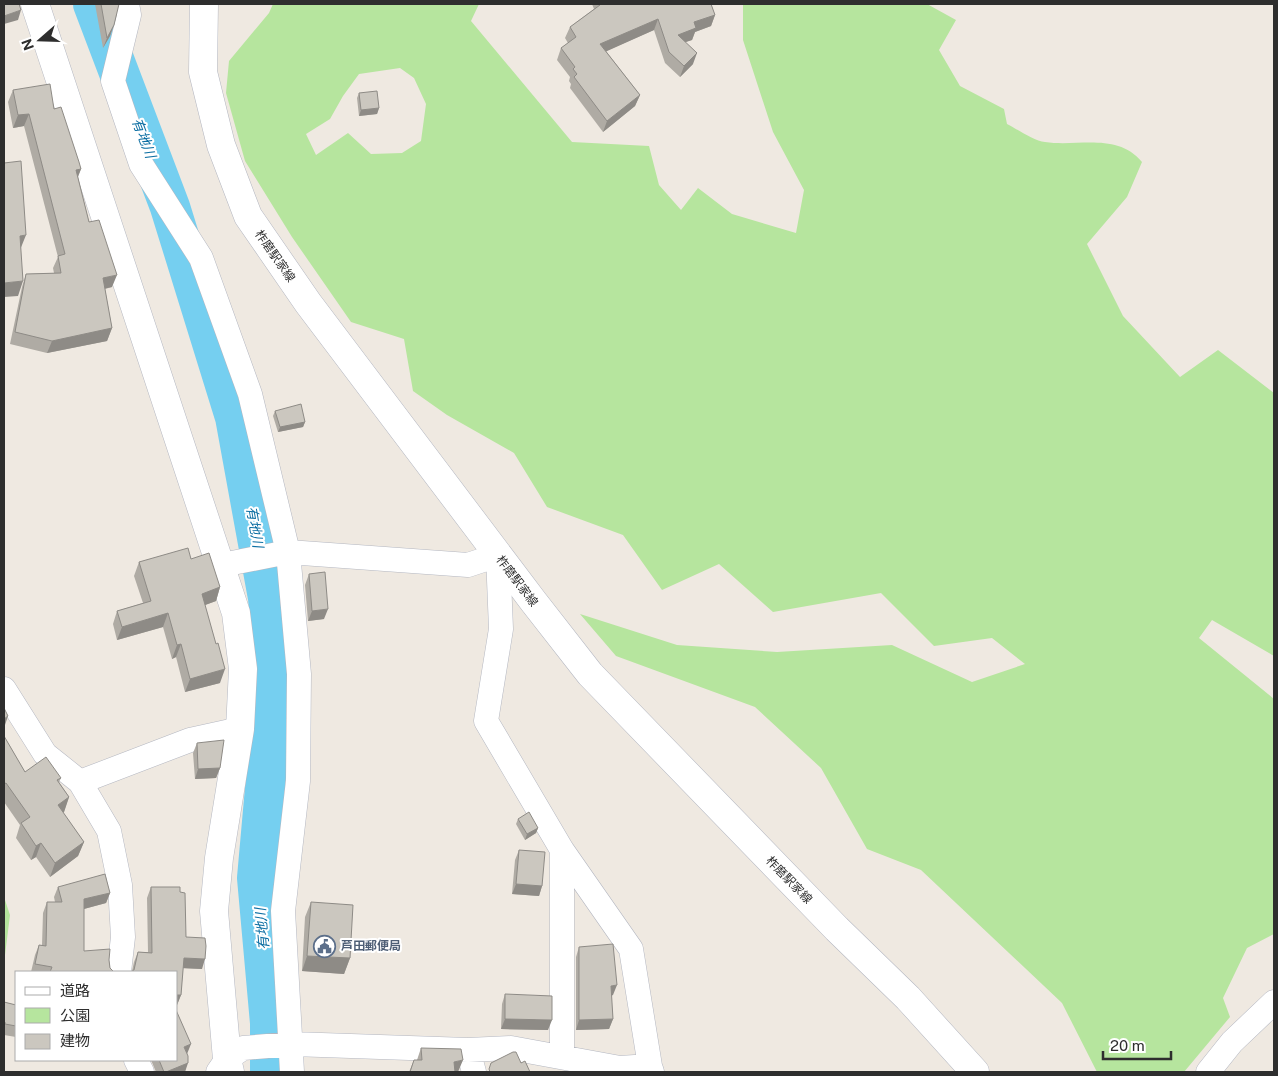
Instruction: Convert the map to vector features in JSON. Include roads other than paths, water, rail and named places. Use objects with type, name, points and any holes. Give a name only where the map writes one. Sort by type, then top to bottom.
[{"type":"main road","points":[[35,4],[222,565],[236,613],[243,670],[240,729],[219,858],[214,911],[229,1063]]},
{"type":"main road","name":"柞磨駅家線","points":[[204,4],[203,72],[221,145],[248,216],[308,303],[590,674],[836,929],[908,998],[975,1072]]},
{"type":"street","points":[[127,4],[129,15],[113,81],[141,164],[201,258],[250,394],[288,552],[299,674],[298,781],[284,911],[292,1072]]},
{"type":"street","points":[[222,565],[288,552],[468,565],[498,555],[501,629],[486,721],[562,850],[631,949],[651,1069],[620,1068],[511,1048],[471,1061],[292,1044],[229,1063]]},
{"type":"street","points":[[4,689],[45,754],[80,782],[109,831],[120,885],[123,937],[119,971]]},
{"type":"street","points":[[80,782],[190,740],[240,729]]},
{"type":"street","points":[[562,850],[562,1057]]},
{"type":"street","points":[[1208,1072],[1232,1042],[1274,1002]]},
{"type":"waterway","name":"有地川","points":[[93,4],[170,207],[235,417],[268,598],[275,676],[257,878],[270,1023],[270,1072]]},
{"type":"place","name":"芦田郵便局","points":[[325,946]]}]
